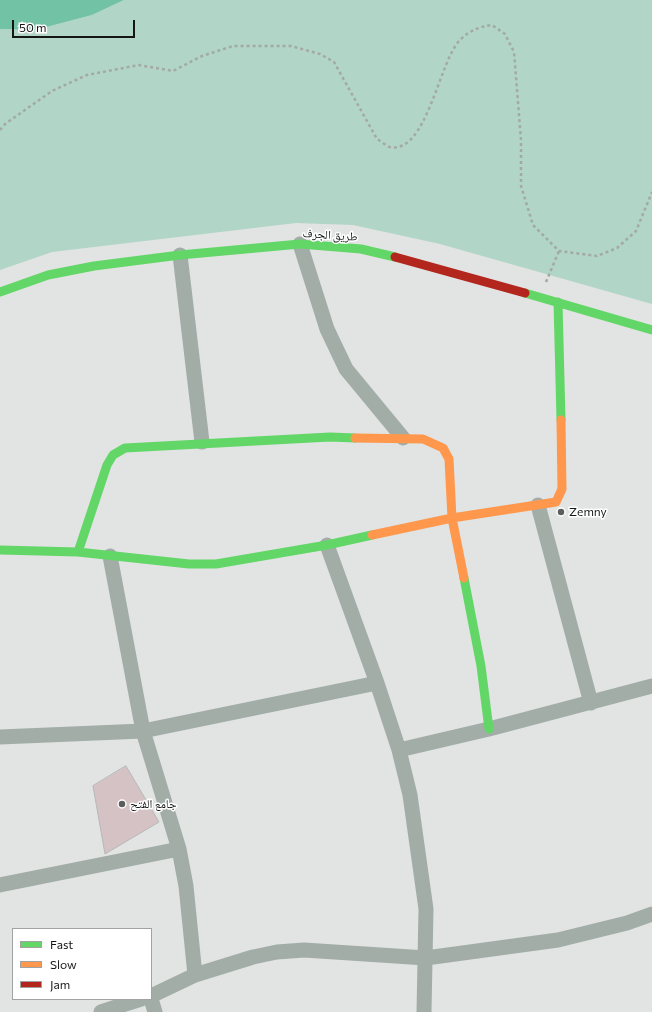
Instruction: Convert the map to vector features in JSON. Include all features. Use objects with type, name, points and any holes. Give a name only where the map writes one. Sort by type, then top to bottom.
[{"type":"street","name":"طريق الجرف","points":[[0,292],[48,275],[94,266],[180,255],[300,244],[361,249],[447,270],[652,330]]},
{"type":"street","points":[[300,244],[327,329],[346,369],[403,438]]},
{"type":"street","points":[[180,255],[202,442]]},
{"type":"street","points":[[0,550],[78,552],[189,564],[216,564],[327,545],[452,518],[556,502],[562,489],[558,302]]},
{"type":"street","points":[[78,552],[106,465],[112,455],[120,449],[129,446],[330,436],[423,439],[432,442],[443,448],[449,459],[452,518],[481,666],[489,729]]},
{"type":"street","points":[[538,505],[591,703]]},
{"type":"street","points":[[327,545],[377,683],[410,794],[426,909],[424,1012]]},
{"type":"street","points":[[110,556],[143,731],[179,849],[186,886],[195,975]]},
{"type":"street","points":[[0,737],[143,731],[377,683]]},
{"type":"street","points":[[398,750],[489,729],[652,686]]},
{"type":"street","points":[[0,885],[179,849]]},
{"type":"street","points":[[152,996],[195,975],[253,957],[277,952],[304,950],[426,958],[558,940],[627,923],[652,914]]},
{"type":"street","points":[[101,1012],[138,1000]]},
{"type":"street","points":[[151,1000],[155,1012]]},
{"type":"path","points":[[0,130],[5,124],[52,91],[87,75],[140,65],[173,71],[202,56],[233,46],[290,46],[320,54],[334,62],[377,139],[390,147],[404,146],[415,136],[447,61],[459,41],[476,27],[492,25],[505,34],[514,52],[522,140],[521,186],[533,225],[559,251],[597,256],[617,248],[636,231],[652,192]]},
{"type":"path","points":[[542,297],[559,251]]},
{"type":"shaded area","points":[[0,0],[124,0],[92,15],[35,30],[0,29]]},
{"type":"shaded area","points":[[124,0],[652,0],[652,304],[440,244],[353,225],[296,223],[52,252],[0,270],[0,29],[35,30],[92,15]]},
{"type":"building","name":"جامع الفتح","points":[[126,766],[159,822],[105,854],[93,786]]},
{"type":"traffic: fast","points":[[0,292],[48,275],[94,266],[180,255],[300,244],[361,249],[395,257]]},
{"type":"traffic: fast","points":[[525,293],[652,330]]},
{"type":"traffic: fast","points":[[558,302],[561,420]]},
{"type":"traffic: fast","points":[[78,552],[107,465],[113,455],[125,448],[330,437],[355,438]]},
{"type":"traffic: fast","points":[[0,550],[78,552],[189,564],[216,564],[327,545],[372,535]]},
{"type":"traffic: fast","points":[[464,578],[481,666],[489,729]]},
{"type":"traffic: slow","points":[[372,535],[452,518],[556,502],[562,489],[561,420]]},
{"type":"traffic: slow","points":[[355,438],[423,439],[443,448],[449,459],[452,518],[464,578]]},
{"type":"traffic: jam","points":[[395,257],[525,293]]},
{"type":"place","name":"Zemny","points":[[561,512]]},
{"type":"place","name":"جامع الفتح","points":[[122,804]]}]
